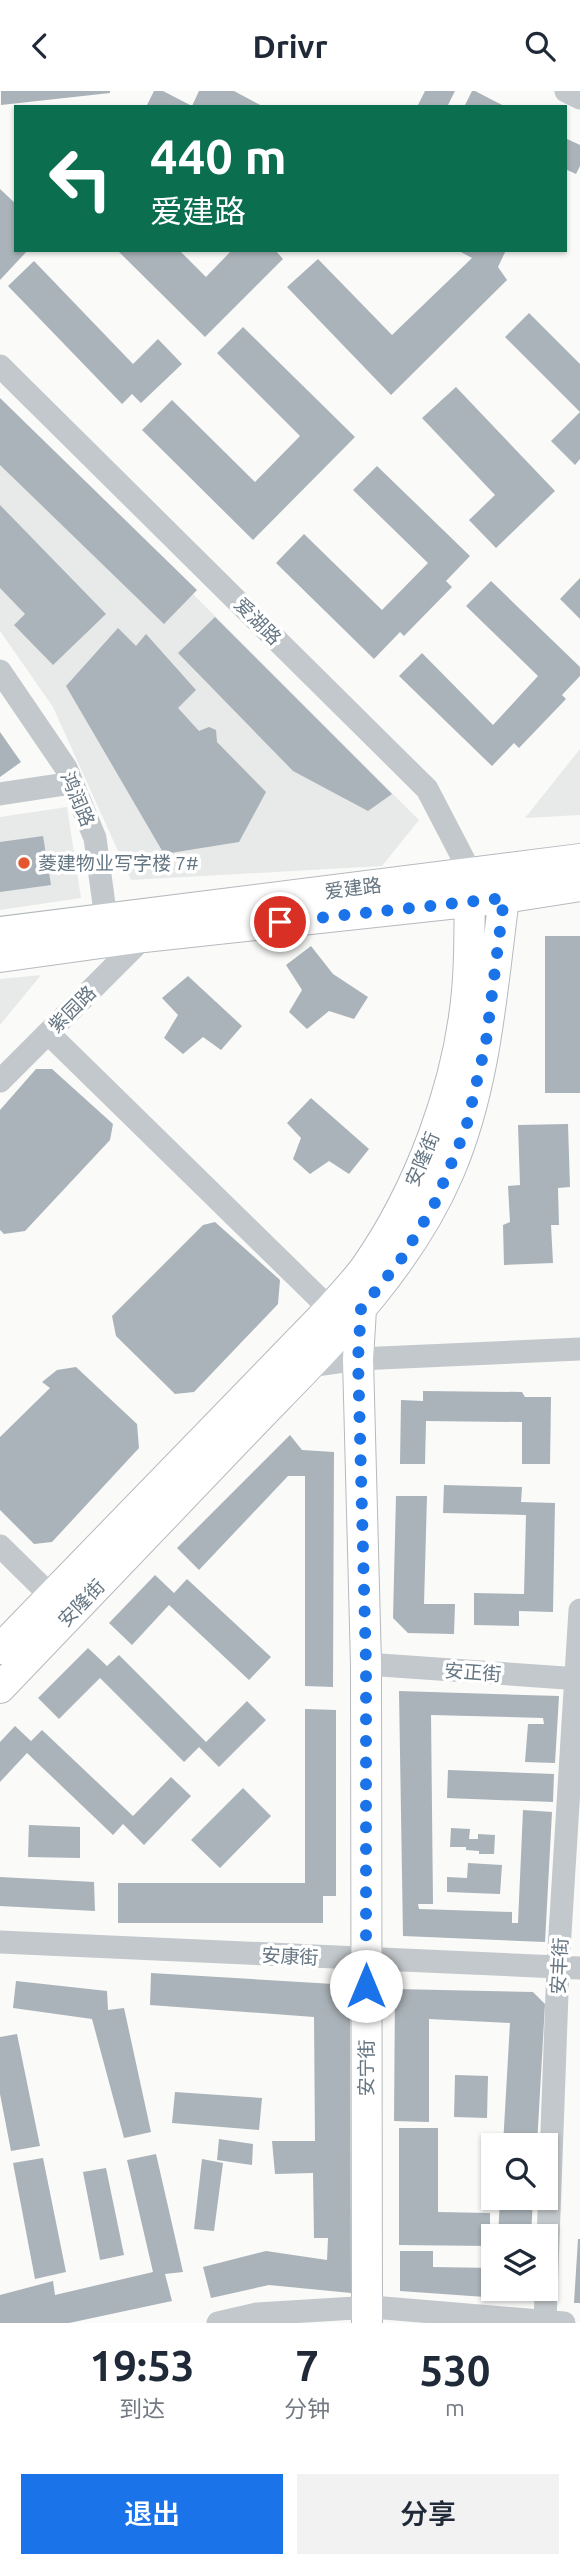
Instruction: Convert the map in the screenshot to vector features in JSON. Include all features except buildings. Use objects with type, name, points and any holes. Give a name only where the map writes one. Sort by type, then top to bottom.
[{"type":"main road","name":"爱建路","points":[[0,957],[108,931],[144,937],[482,893],[580,859]]},
{"type":"main road","name":"爱建路","points":[[0,932],[108,931],[482,893],[580,886]]},
{"type":"main road","points":[[308,1366],[361,1309],[400,1261],[434,1205],[466,1128],[486,1042],[482,893]]},
{"type":"main road","name":"安隆街","points":[[0,1649],[330,1309],[364,1269],[394,1221],[430,1148],[455,1058],[482,893]]},
{"type":"main road","name":"安宁街","points":[[361,1309],[358,1359],[366,1664],[367,2315]]},
{"type":"main road","name":"安隆街","points":[[0,1688],[308,1366]]},
{"type":"street","points":[[566,91],[580,98]]},
{"type":"street","name":"爱湖路","points":[[0,366],[427,789],[482,893]]},
{"type":"street","name":"鸿润路","points":[[0,671],[66,768],[94,838],[108,931]]},
{"type":"street","points":[[0,794],[72,783]]},
{"type":"street","name":"紫园路","points":[[0,1081],[9,1064],[48,1033],[144,937]]},
{"type":"street","points":[[48,1033],[330,1309]]},
{"type":"street","points":[[268,1371],[358,1359],[580,1349]]},
{"type":"street","points":[[0,1546],[51,1596]]},
{"type":"street","name":"安丰街","points":[[551,2323],[569,1967],[580,1610]]},
{"type":"street","name":"安正街","points":[[366,1664],[578,1679]]},
{"type":"street","name":"安康街","points":[[0,1942],[569,1967]]},
{"type":"street","points":[[218,2323],[257,2314],[367,2315],[551,2323]]},
{"type":"shaded area","points":[[0,401],[419,820],[382,866],[131,880],[53,707],[0,631]]},
{"type":"shaded area","points":[[580,749],[580,815],[525,818]]},
{"type":"shaded area","points":[[67,807],[81,898],[0,910],[0,817]]},
{"type":"shaded area","points":[[41,975],[0,1025],[0,979]]},
{"type":"place","name":"菱建物业写字楼 7#","points":[[24,863]]},
{"type":"route","points":[[280,922],[504,898],[486,1042],[466,1128],[434,1205],[400,1261],[361,1309],[358,1359],[366,1664],[366,1986]]}]
